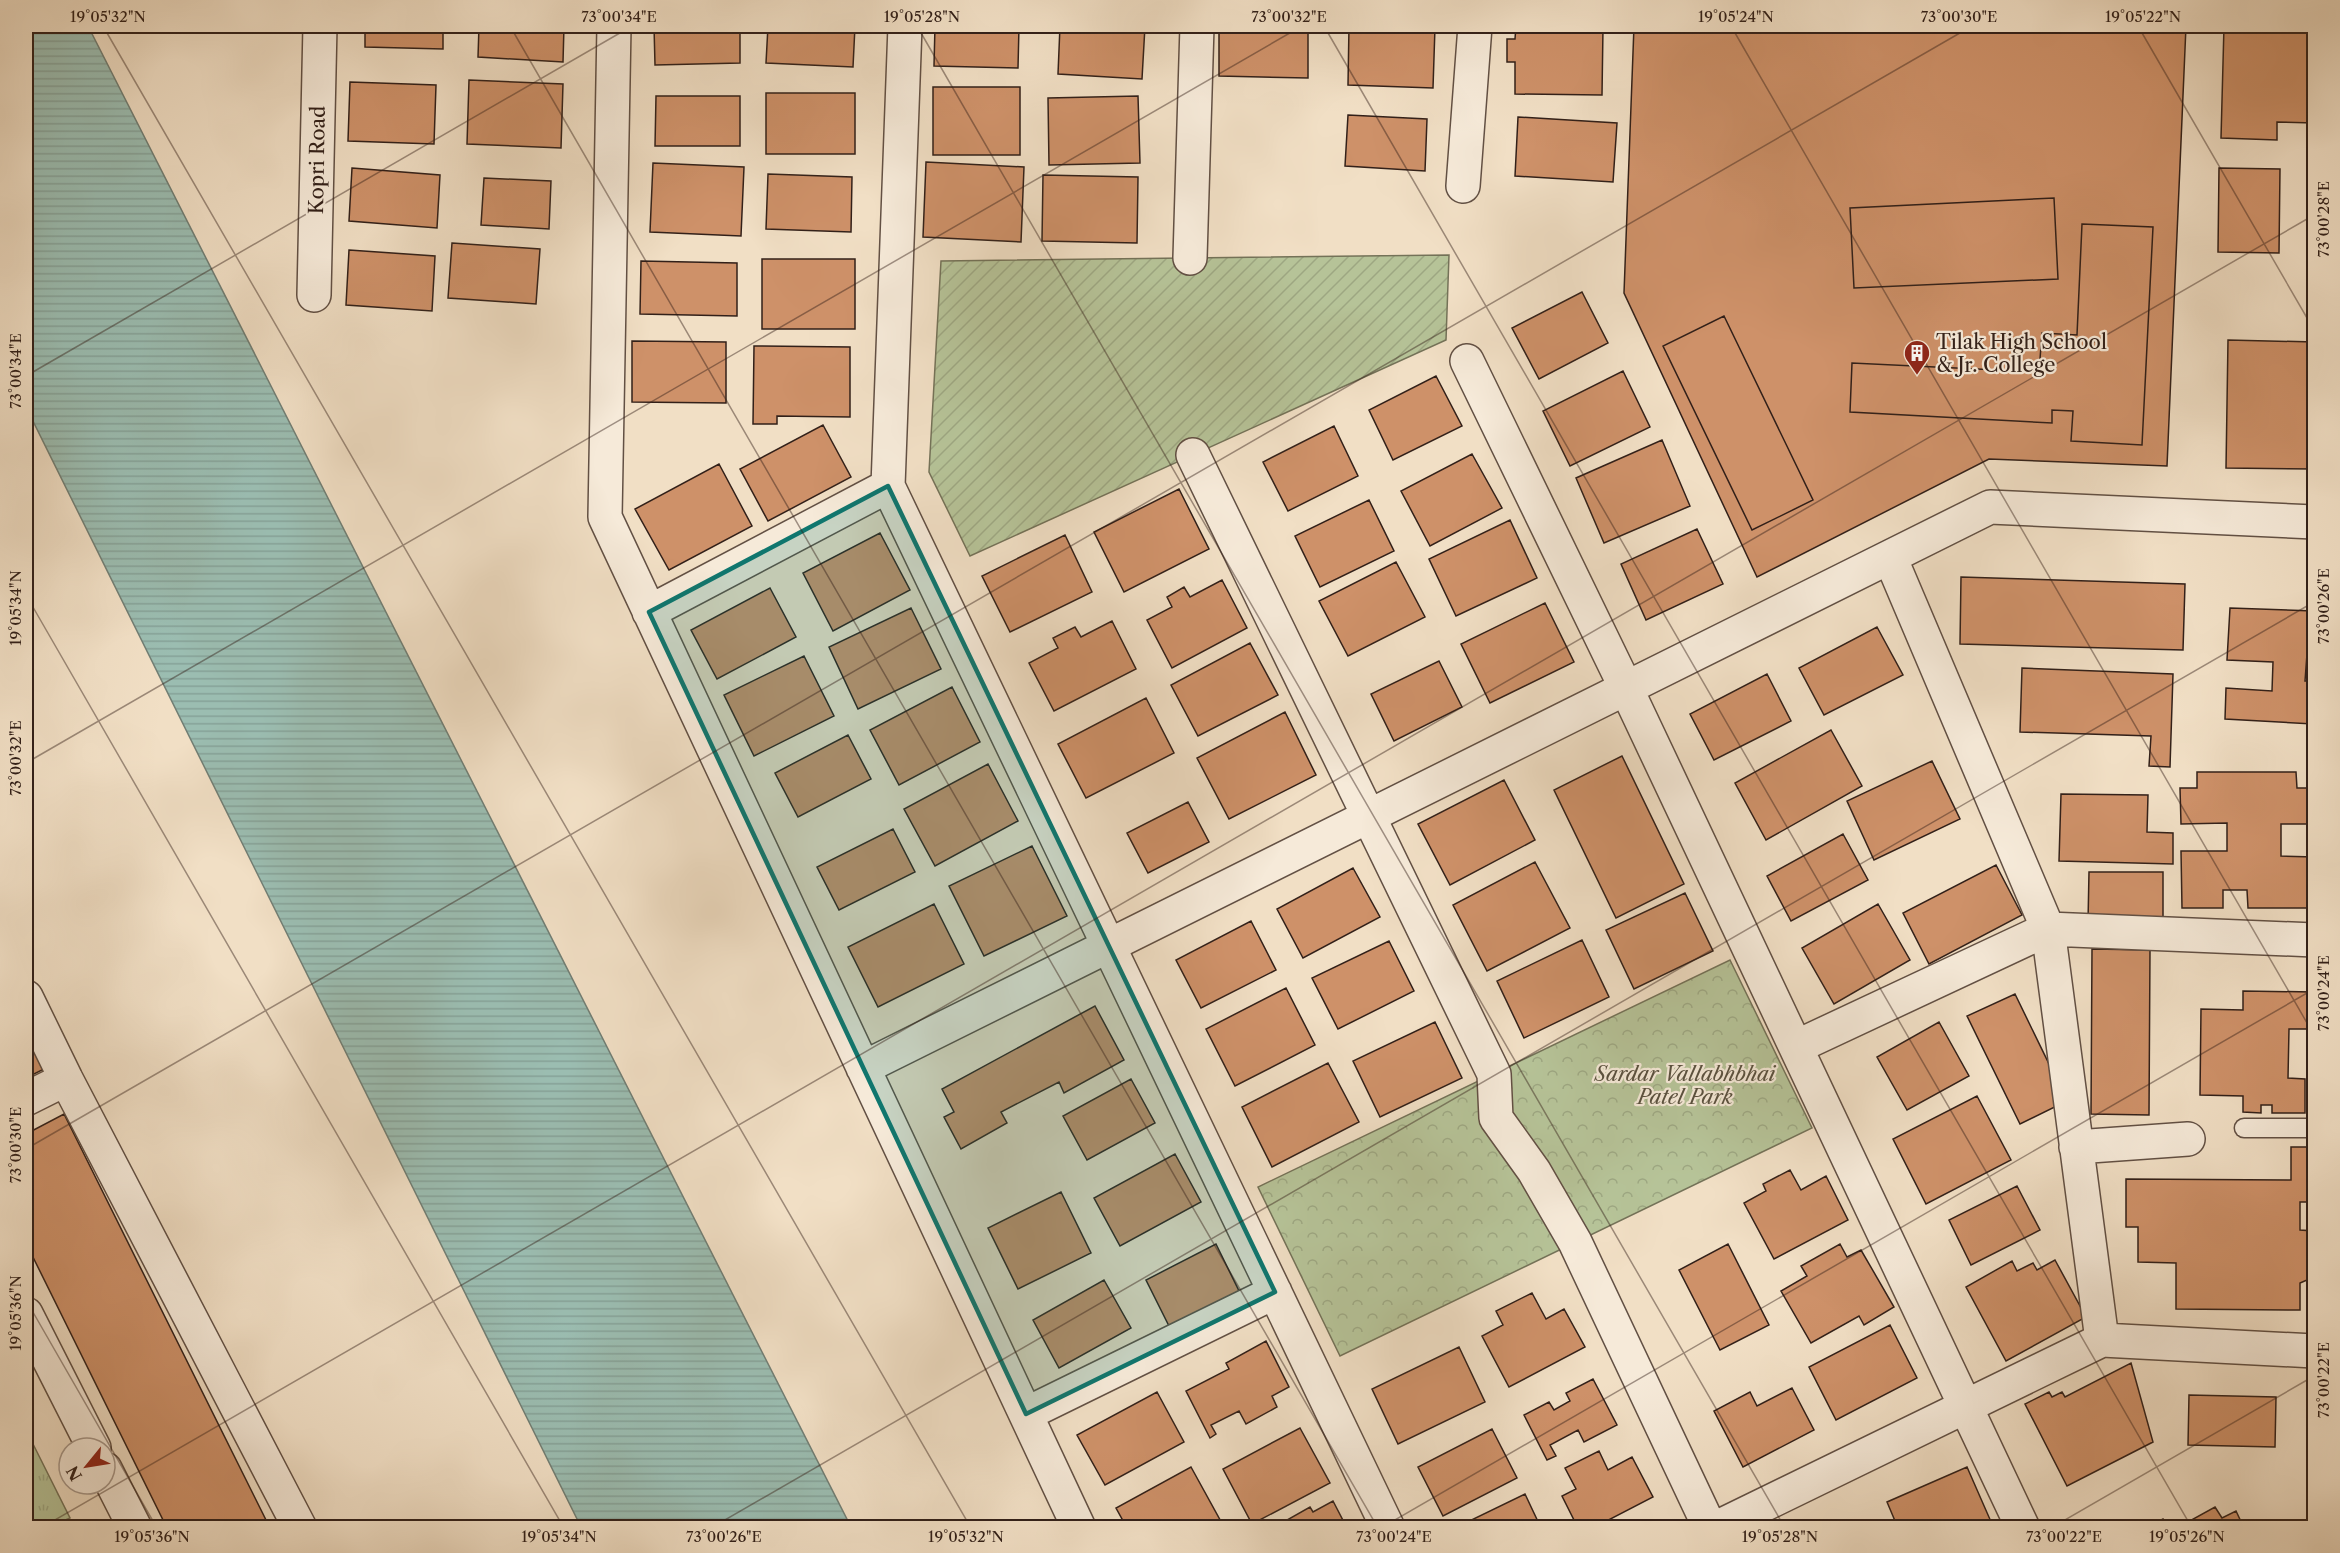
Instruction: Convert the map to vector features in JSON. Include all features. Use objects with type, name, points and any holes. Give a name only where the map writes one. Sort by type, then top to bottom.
[{"type":"street","name":"Kopri Road","points":[[314,295],[320,26]]},
{"type":"street","points":[[614,26],[605,516],[1079,1527]]},
{"type":"street","points":[[905,26],[888,486],[1388,1527]]},
{"type":"street","points":[[1190,258],[1197,26]]},
{"type":"street","points":[[1463,186],[1475,26]]},
{"type":"street","points":[[1467,361],[1626,688],[2023,1527]]},
{"type":"street","points":[[1193,455],[1494,1074],[1496,1118],[1534,1171],[1575,1242],[1710,1527]]},
{"type":"street","points":[[650,612],[888,486]]},
{"type":"street","points":[[863,1068],[1990,507],[2314,522]]},
{"type":"street","points":[[1890,556],[2048,929],[2102,1340]]},
{"type":"street","points":[[1796,1047],[2048,929],[2314,940]]},
{"type":"street","points":[[26,997],[66,1079],[300,1527]]},
{"type":"street","points":[[26,1100],[66,1079]]},
{"type":"street","points":[[2076,1147],[2188,1139]]},
{"type":"street","points":[[1026,1414],[1275,1292]]},
{"type":"street","points":[[26,1314],[88,1436]]},
{"type":"street","points":[[1716,1527],[2102,1340],[2314,1351]]},
{"type":"street","points":[[117,1492],[135,1527]]},
{"type":"lane","points":[[2244,1128],[2314,1128]]},
{"type":"highlighted area","points":[[888,486],[1275,1292],[1026,1414],[649,612]]},
{"type":"green space","points":[[1449,255],[1446,340],[970,556],[929,472],[941,261]]},
{"type":"green space","name":"Sardar Vallabhbhai Patel Park","points":[[1730,960],[1812,1128],[1340,1356],[1258,1187]]},
{"type":"green space","points":[[26,1430],[70,1518],[50,1527],[26,1527]]},
{"type":"water","points":[[26,26],[88,26],[851,1527],[581,1527],[26,407]]},
{"type":"building","points":[[365,26],[443,26],[443,49],[365,47]]},
{"type":"building","points":[[479,26],[564,26],[563,62],[478,57]]},
{"type":"building","points":[[654,26],[740,26],[740,63],[655,65]]},
{"type":"building","points":[[768,26],[855,26],[853,67],[766,63]]},
{"type":"building","points":[[935,26],[1019,26],[1018,68],[934,66]]},
{"type":"building","points":[[1060,26],[1145,26],[1142,79],[1058,74]]},
{"type":"building","points":[[1219,26],[1308,26],[1308,78],[1219,76]]},
{"type":"building","points":[[1349,26],[1435,27],[1433,88],[1348,85]]},
{"type":"building","points":[[1516,26],[1603,28],[1602,95],[1515,94],[1515,62],[1507,62],[1507,39],[1515,39]]},
{"type":"building","name":"Tilak High School & Jr. College","points":[[1634,26],[2186,26],[2167,466],[1989,459],[1757,577],[1624,293]]},
{"type":"building","points":[[2224,26],[2314,26],[2314,123],[2277,122],[2277,140],[2221,138]]},
{"type":"building","points":[[469,80],[563,84],[561,148],[467,144]]},
{"type":"building","points":[[350,82],[436,85],[434,144],[348,141]]},
{"type":"building","points":[[933,87],[1020,87],[1020,155],[933,155]]},
{"type":"building","points":[[766,93],[855,93],[855,154],[766,154]]},
{"type":"building","points":[[656,96],[740,96],[740,146],[655,146]]},
{"type":"building","points":[[1138,96],[1140,163],[1049,165],[1048,98]]},
{"type":"building","points":[[1348,115],[1427,119],[1425,171],[1345,166]]},
{"type":"building","points":[[1518,117],[1617,123],[1613,182],[1515,176]]},
{"type":"building","points":[[926,162],[1024,167],[1021,242],[923,237]]},
{"type":"building","points":[[653,163],[744,167],[741,236],[650,232]]},
{"type":"building","points":[[352,168],[440,175],[437,228],[349,221]]},
{"type":"building","points":[[2219,168],[2280,169],[2279,253],[2218,252]]},
{"type":"building","points":[[768,174],[852,177],[851,232],[766,229]]},
{"type":"building","points":[[1043,175],[1138,177],[1137,243],[1042,241]]},
{"type":"building","points":[[484,178],[551,181],[549,229],[481,225]]},
{"type":"building","points":[[2054,198],[2058,279],[1854,288],[1850,208]]},
{"type":"building","points":[[2082,224],[2153,227],[2142,445],[2071,441],[2073,411],[2052,410],[2052,423],[1850,412],[1852,363],[2039,372],[2042,333],[2077,335]]},
{"type":"building","points":[[452,243],[540,249],[536,304],[448,298]]},
{"type":"building","points":[[349,250],[435,256],[432,311],[346,305]]},
{"type":"building","points":[[762,259],[855,259],[855,329],[762,329]]},
{"type":"building","points":[[641,261],[737,263],[737,316],[640,314]]},
{"type":"building","points":[[1582,292],[1608,343],[1539,379],[1512,328]]},
{"type":"building","points":[[1724,316],[1813,500],[1752,530],[1663,346]]},
{"type":"building","points":[[2228,340],[2314,342],[2314,469],[2226,468]]},
{"type":"building","points":[[632,341],[726,342],[726,403],[632,402]]},
{"type":"building","points":[[754,346],[850,347],[850,417],[777,416],[777,424],[753,424]]},
{"type":"building","points":[[1623,371],[1650,427],[1570,466],[1543,411]]},
{"type":"building","points":[[1436,376],[1462,426],[1393,460],[1369,410]]},
{"type":"building","points":[[823,425],[851,477],[768,521],[740,469]]},
{"type":"building","points":[[1334,426],[1358,476],[1288,511],[1263,462]]},
{"type":"building","points":[[1662,440],[1690,506],[1604,543],[1576,478]]},
{"type":"building","points":[[1472,454],[1502,508],[1430,546],[1401,491]]},
{"type":"building","points":[[719,464],[752,526],[669,570],[635,509]]},
{"type":"building","points":[[1179,489],[1209,549],[1124,592],[1094,532]]},
{"type":"building","points":[[1369,500],[1394,551],[1320,587],[1295,536]]},
{"type":"building","points":[[1510,520],[1537,578],[1456,616],[1429,559]]},
{"type":"building","points":[[1697,529],[1723,584],[1646,620],[1621,564]]},
{"type":"building","points":[[880,533],[910,590],[833,631],[803,573]]},
{"type":"building","points":[[1065,535],[1092,592],[1010,632],[982,576]]},
{"type":"building","points":[[1396,562],[1425,617],[1348,656],[1319,601]]},
{"type":"building","points":[[1961,577],[2185,584],[2183,650],[1960,644]]},
{"type":"building","points":[[1222,580],[1247,628],[1172,668],[1147,620],[1172,607],[1167,597],[1184,587],[1190,597]]},
{"type":"building","points":[[770,588],[796,637],[717,679],[691,630]]},
{"type":"building","points":[[1545,603],[1574,662],[1490,703],[1461,644]]},
{"type":"building","points":[[911,608],[941,669],[858,709],[829,647]]},
{"type":"building","points":[[2230,608],[2314,611],[2314,654],[2307,654],[2305,681],[2314,681],[2313,724],[2225,719],[2226,688],[2272,691],[2273,662],[2227,660]]},
{"type":"building","points":[[1112,621],[1136,669],[1054,711],[1029,663],[1058,648],[1053,638],[1075,627],[1081,637]]},
{"type":"building","points":[[1877,627],[1903,675],[1824,715],[1799,668]]},
{"type":"building","points":[[1250,643],[1278,695],[1198,736],[1171,685]]},
{"type":"building","points":[[804,656],[834,716],[754,756],[724,695]]},
{"type":"building","points":[[1439,661],[1462,707],[1394,741],[1371,694]]},
{"type":"building","points":[[2022,668],[2173,674],[2170,767],[2149,766],[2151,736],[2020,732]]},
{"type":"building","points":[[1767,674],[1791,721],[1714,760],[1690,714]]},
{"type":"building","points":[[952,687],[980,742],[899,785],[870,730]]},
{"type":"building","points":[[1146,698],[1174,753],[1086,798],[1058,744]]},
{"type":"building","points":[[1285,712],[1316,775],[1229,819],[1197,758]]},
{"type":"building","points":[[1831,730],[1862,786],[1766,840],[1735,783]]},
{"type":"building","points":[[848,735],[871,779],[798,817],[775,773]]},
{"type":"building","points":[[1622,756],[1684,884],[1616,918],[1554,790]]},
{"type":"building","points":[[1932,761],[1960,819],[1874,860],[1847,801]]},
{"type":"building","points":[[988,764],[1018,821],[935,866],[904,809]]},
{"type":"building","points":[[2197,772],[2296,772],[2297,788],[2312,788],[2313,824],[2281,824],[2281,856],[2314,857],[2314,908],[2248,908],[2247,890],[2223,890],[2223,908],[2182,908],[2181,851],[2227,851],[2227,823],[2181,824],[2180,788],[2197,788]]},
{"type":"building","points":[[1504,780],[1535,840],[1450,885],[1418,824]]},
{"type":"building","points":[[2061,794],[2148,795],[2147,832],[2173,833],[2173,864],[2059,861]]},
{"type":"building","points":[[1188,802],[1209,842],[1148,873],[1127,833]]},
{"type":"building","points":[[893,829],[915,872],[839,910],[817,867]]},
{"type":"building","points":[[1843,834],[1868,880],[1791,921],[1767,876]]},
{"type":"building","points":[[1032,846],[1067,916],[984,956],[949,886]]},
{"type":"building","points":[[1535,862],[1570,928],[1487,971],[1453,905]]},
{"type":"building","points":[[1996,865],[2022,915],[1929,964],[1903,913]]},
{"type":"building","points":[[1353,868],[1380,917],[1303,958],[1277,909]]},
{"type":"building","points":[[2089,872],[2163,872],[2163,923],[2088,922]]},
{"type":"building","points":[[1685,893],[1713,951],[1634,989],[1606,930]]},
{"type":"building","points":[[934,904],[964,964],[878,1007],[848,947]]},
{"type":"building","points":[[1878,904],[1910,960],[1834,1004],[1802,948]]},
{"type":"building","points":[[1251,921],[1276,970],[1201,1008],[1176,960]]},
{"type":"building","points":[[1582,940],[1609,997],[1524,1038],[1497,981]]},
{"type":"building","points":[[1389,941],[1414,991],[1338,1029],[1312,978]]},
{"type":"building","points":[[2092,949],[2150,950],[2149,1115],[2091,1114]]},
{"type":"building","points":[[1286,988],[1315,1045],[1235,1086],[1206,1029]]},
{"type":"building","points":[[2243,991],[2313,992],[2312,1029],[2289,1029],[2288,1078],[2305,1079],[2305,1113],[2272,1113],[2272,1105],[2261,1105],[2261,1113],[2243,1112],[2243,1096],[2200,1095],[2201,1009],[2243,1010]]},
{"type":"building","points":[[2015,994],[2067,1101],[2020,1124],[1967,1016]]},
{"type":"building","points":[[1095,1006],[1124,1060],[1064,1093],[1059,1082],[1001,1112],[1007,1123],[961,1149],[944,1117],[954,1112],[942,1089]]},
{"type":"building","points":[[1435,1022],[1462,1078],[1380,1117],[1353,1061]]},
{"type":"building","points":[[1939,1022],[1969,1076],[1907,1110],[1877,1057]]},
{"type":"building","points":[[26,1028],[46,1068],[26,1078]]},
{"type":"building","points":[[1328,1063],[1359,1122],[1272,1167],[1242,1107]]},
{"type":"building","points":[[1131,1079],[1155,1123],[1087,1160],[1063,1116]]},
{"type":"building","points":[[1977,1096],[2011,1160],[1926,1204],[1893,1139]]},
{"type":"building","points":[[64,1114],[270,1528],[167,1528],[26,1243],[26,1134]]},
{"type":"building","points":[[2291,1147],[2314,1147],[2314,1202],[2300,1202],[2300,1230],[2314,1231],[2314,1277],[2300,1283],[2300,1310],[2176,1309],[2176,1263],[2138,1262],[2138,1227],[2126,1227],[2126,1179],[2291,1180]]},
{"type":"building","points":[[1175,1154],[1201,1202],[1120,1246],[1094,1198]]},
{"type":"building","points":[[1790,1170],[1801,1190],[1826,1176],[1848,1220],[1774,1259],[1744,1203],[1766,1191],[1763,1184]]},
{"type":"building","points":[[2017,1186],[2040,1230],[1971,1265],[1949,1220]]},
{"type":"building","points":[[1061,1192],[1091,1253],[1018,1289],[988,1228]]},
{"type":"building","points":[[1216,1244],[1241,1295],[1171,1330],[1146,1280]]},
{"type":"building","points":[[1728,1244],[1769,1325],[1720,1350],[1679,1270]]},
{"type":"building","points":[[1840,1244],[1847,1257],[1861,1250],[1894,1307],[1864,1325],[1859,1316],[1811,1343],[1781,1291],[1807,1276],[1801,1266]]},
{"type":"building","points":[[2055,1260],[2086,1317],[2006,1361],[1966,1287],[2012,1261],[2017,1271],[2033,1263],[2037,1270]]},
{"type":"building","points":[[1104,1280],[1131,1328],[1059,1368],[1033,1320]]},
{"type":"building","points":[[1532,1293],[1546,1319],[1564,1309],[1585,1347],[1509,1387],[1482,1336],[1503,1325],[1496,1311]]},
{"type":"building","points":[[1890,1325],[1917,1378],[1836,1420],[1809,1367]]},
{"type":"building","points":[[1266,1341],[1289,1387],[1272,1396],[1277,1407],[1246,1424],[1239,1411],[1211,1425],[1216,1434],[1210,1438],[1186,1391],[1229,1369],[1226,1363]]},
{"type":"building","points":[[1459,1347],[1485,1402],[1398,1444],[1372,1389]]},
{"type":"building","points":[[2131,1363],[2153,1442],[2067,1486],[2025,1404],[2049,1392],[2052,1397],[2062,1392],[2065,1397]]},
{"type":"building","points":[[1593,1379],[1617,1425],[1584,1442],[1578,1430],[1550,1445],[1556,1456],[1547,1460],[1524,1415],[1549,1402],[1554,1410],[1570,1401],[1566,1393]]},
{"type":"building","points":[[1792,1388],[1814,1430],[1743,1467],[1714,1411],[1750,1392],[1757,1406]]},
{"type":"building","points":[[1157,1392],[1184,1442],[1105,1485],[1077,1435]]},
{"type":"building","points":[[2189,1395],[2276,1397],[2275,1447],[2188,1445]]},
{"type":"building","points":[[1300,1428],[1330,1483],[1252,1524],[1223,1469]]},
{"type":"building","points":[[1492,1429],[1517,1478],[1443,1516],[1418,1467]]},
{"type":"building","points":[[1599,1451],[1608,1470],[1632,1457],[1653,1497],[1593,1528],[1578,1528],[1562,1496],[1576,1489],[1565,1468]]},
{"type":"building","points":[[1191,1467],[1224,1527],[1127,1528],[1116,1508]]},
{"type":"building","points":[[1967,1467],[1992,1524],[1983,1528],[1898,1528],[1887,1502]]},
{"type":"building","points":[[1525,1494],[1541,1528],[1455,1528]]},
{"type":"building","points":[[1333,1501],[1347,1528],[1273,1528],[1310,1507],[1313,1512]]},
{"type":"building","points":[[2215,1507],[2222,1518],[2236,1511],[2244,1528],[2177,1528]]},
{"type":"building","points":[[2163,1519],[2169,1528],[2146,1528]]},
{"type":"building","points":[[1851,1520],[1855,1528],[1837,1528]]},
{"type":"place","name":"Tilak High School & Jr. College","points":[[1917,376]]}]
